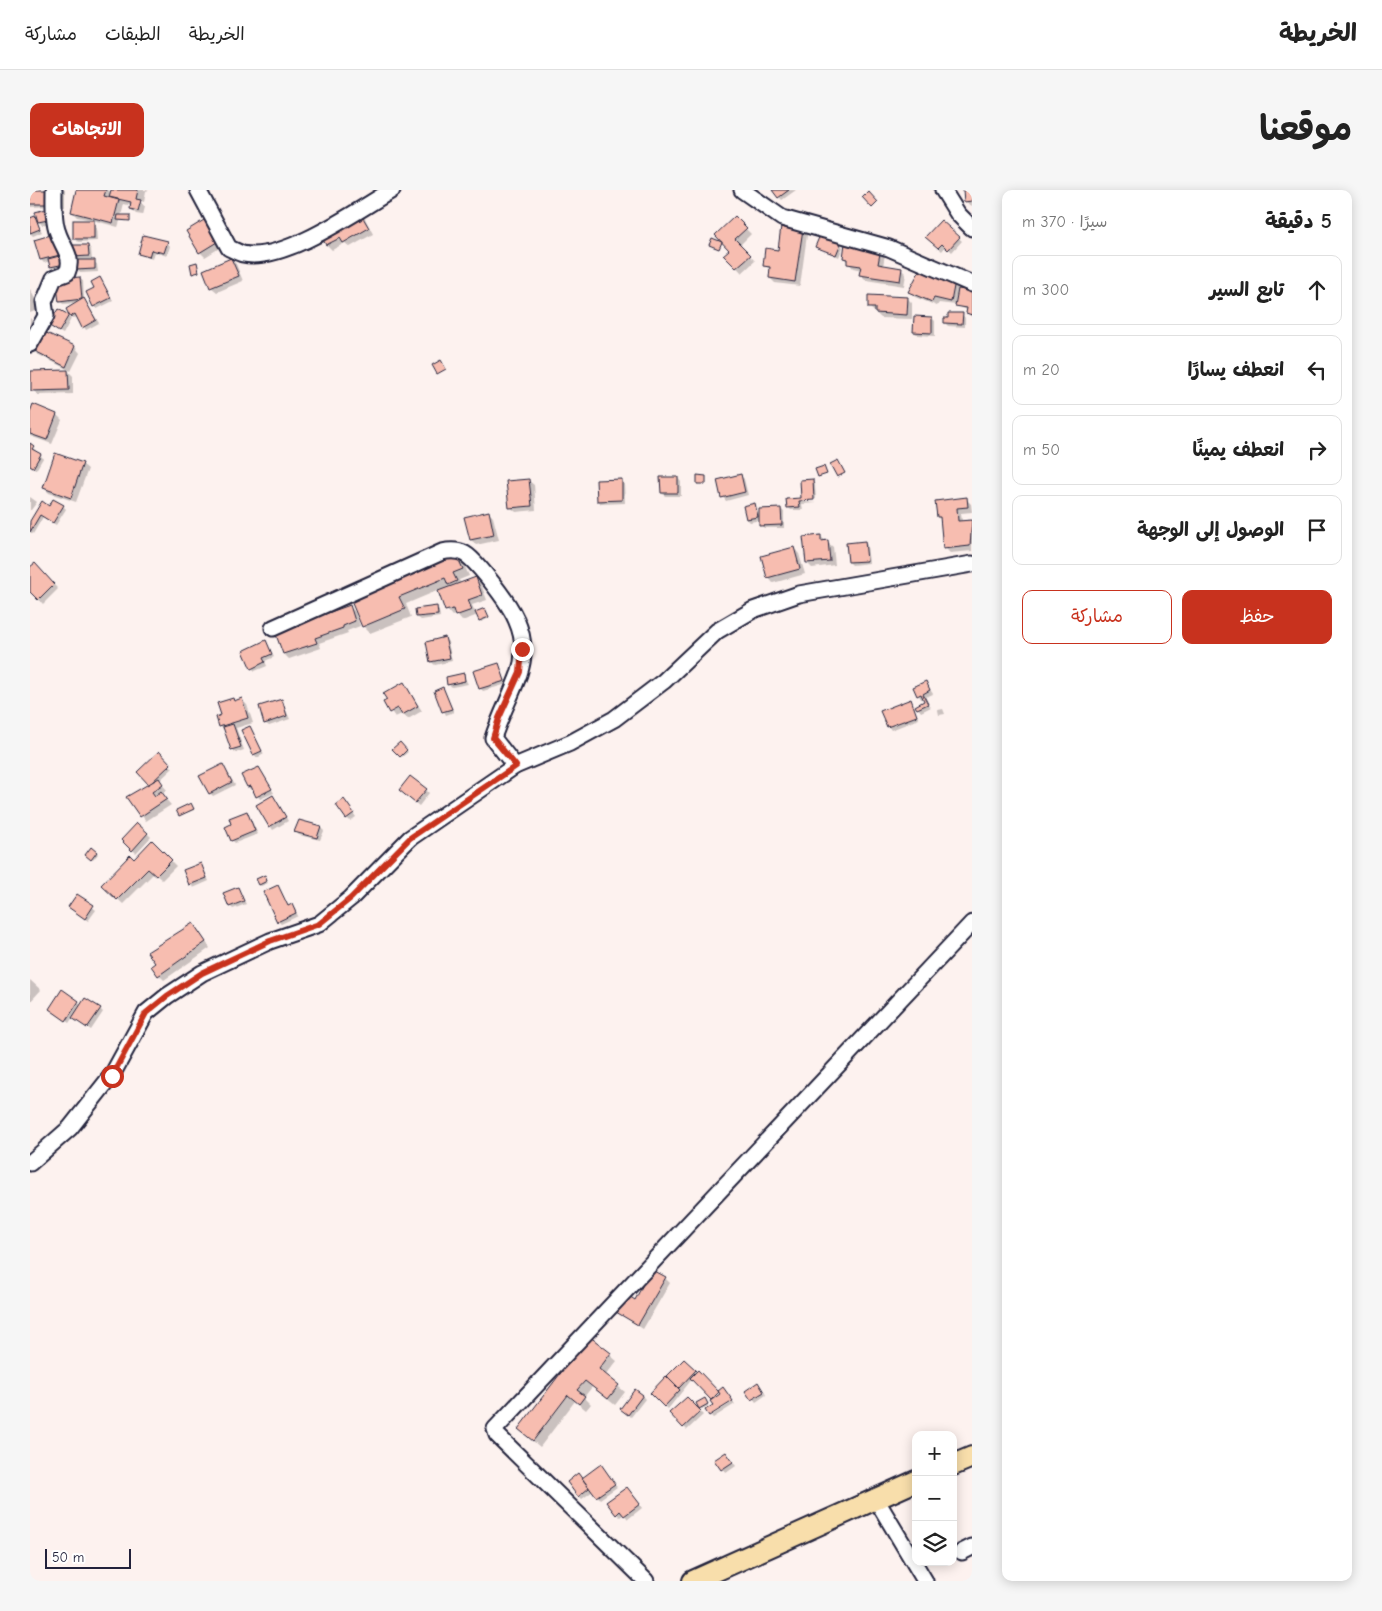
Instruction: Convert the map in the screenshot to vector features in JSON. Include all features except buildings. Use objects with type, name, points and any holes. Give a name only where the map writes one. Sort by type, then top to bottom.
[{"type":"main road","points":[[957,1463],[972,1457]]},
{"type":"main road","points":[[694,1581],[912,1483]]},
{"type":"street","points":[[30,344],[46,316],[44,302],[54,278],[67,273],[70,267],[68,250],[58,233],[54,190]]},
{"type":"street","points":[[198,190],[229,248],[245,254],[270,253],[302,243],[392,190]]},
{"type":"street","points":[[742,190],[782,218],[889,248],[972,284]]},
{"type":"street","points":[[943,190],[958,214],[972,228]]},
{"type":"street","points":[[273,628],[442,552],[456,549],[471,557],[510,605],[519,622],[522,649],[520,672],[499,718],[493,738],[516,766]]},
{"type":"street","points":[[30,1163],[70,1128],[112,1076],[146,1013],[202,973],[270,941],[319,924],[351,898],[410,838],[516,766],[570,743],[614,719],[664,681],[717,631],[753,610],[799,594],[972,564]]},
{"type":"street","points":[[646,1581],[497,1435],[495,1429],[972,923]]},
{"type":"street","points":[[876,1499],[925,1581]]},
{"type":"route","points":[[112,1076],[146,1013],[167,996],[202,973],[270,941],[319,924],[351,898],[410,838],[516,766],[493,738],[499,718],[520,672],[522,649]]}]
